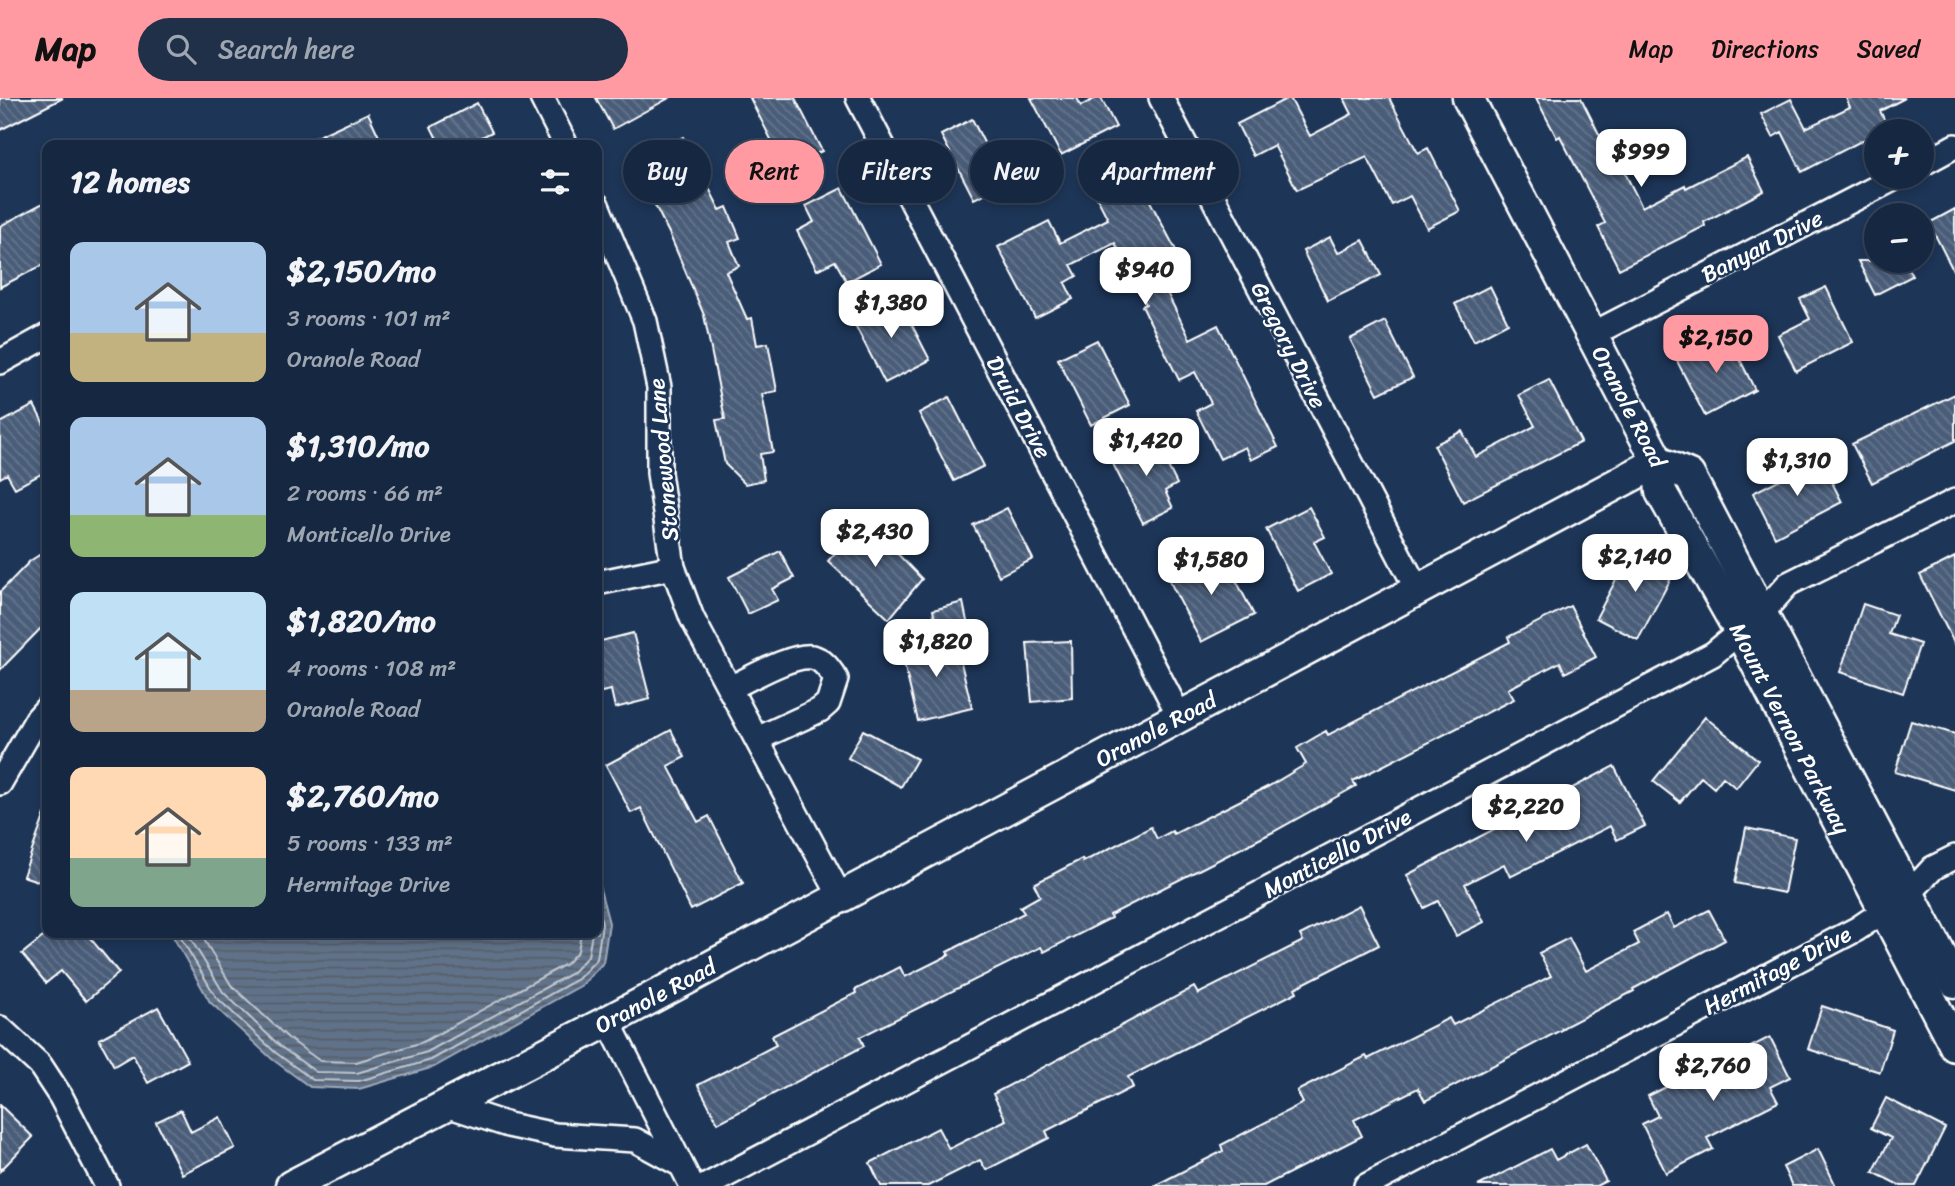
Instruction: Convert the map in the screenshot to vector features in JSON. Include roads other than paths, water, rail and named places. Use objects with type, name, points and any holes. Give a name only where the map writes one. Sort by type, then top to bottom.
[{"type":"street","points":[[542,98],[563,140]]},
{"type":"street","name":"Druid Drive","points":[[858,98],[1180,716]]},
{"type":"street","name":"Gregory Drive","points":[[1161,98],[1418,592]]},
{"type":"street","name":"Oranole Road","points":[[291,1186],[333,1177],[447,1105],[1658,463],[1468,98]]},
{"type":"street","points":[[1934,157],[1955,146]]},
{"type":"street","name":"Banyan Drive","points":[[1591,335],[1874,189]]},
{"type":"street","name":"Stonewood Lane","points":[[602,217],[645,321],[659,387],[660,473],[673,567],[692,618],[840,896]]},
{"type":"street","points":[[0,362],[42,339]]},
{"type":"street","name":"Mount Vernon Parkway","points":[[1658,463],[1689,475],[1751,623],[1885,910],[1955,1046]]},
{"type":"street","name":"Monticello Drive","points":[[706,1186],[1713,654],[1751,623],[1788,584],[1955,501]]},
{"type":"street","points":[[602,582],[673,567]]},
{"type":"street","name":"Mount Vernon Parkway","points":[[1751,623],[1910,892],[1955,982]]},
{"type":"street","points":[[730,688],[795,659],[814,657],[828,666],[836,679],[828,703],[820,710],[757,739]]},
{"type":"street","points":[[0,783],[42,714]]},
{"type":"street","name":"Hermitage Drive","points":[[1366,1186],[1857,929],[1910,892],[1934,868],[1955,857]]},
{"type":"street","points":[[608,1021],[687,1176]]},
{"type":"street","points":[[0,1028],[40,1065],[61,1097],[107,1186]]},
{"type":"street","points":[[447,1105],[508,1125],[555,1135],[635,1140],[687,1176]]},
{"type":"water","points":[[602,897],[609,923],[603,963],[582,985],[434,1067],[359,1089],[310,1087],[272,1059],[210,1002],[174,938],[602,938]]}]
